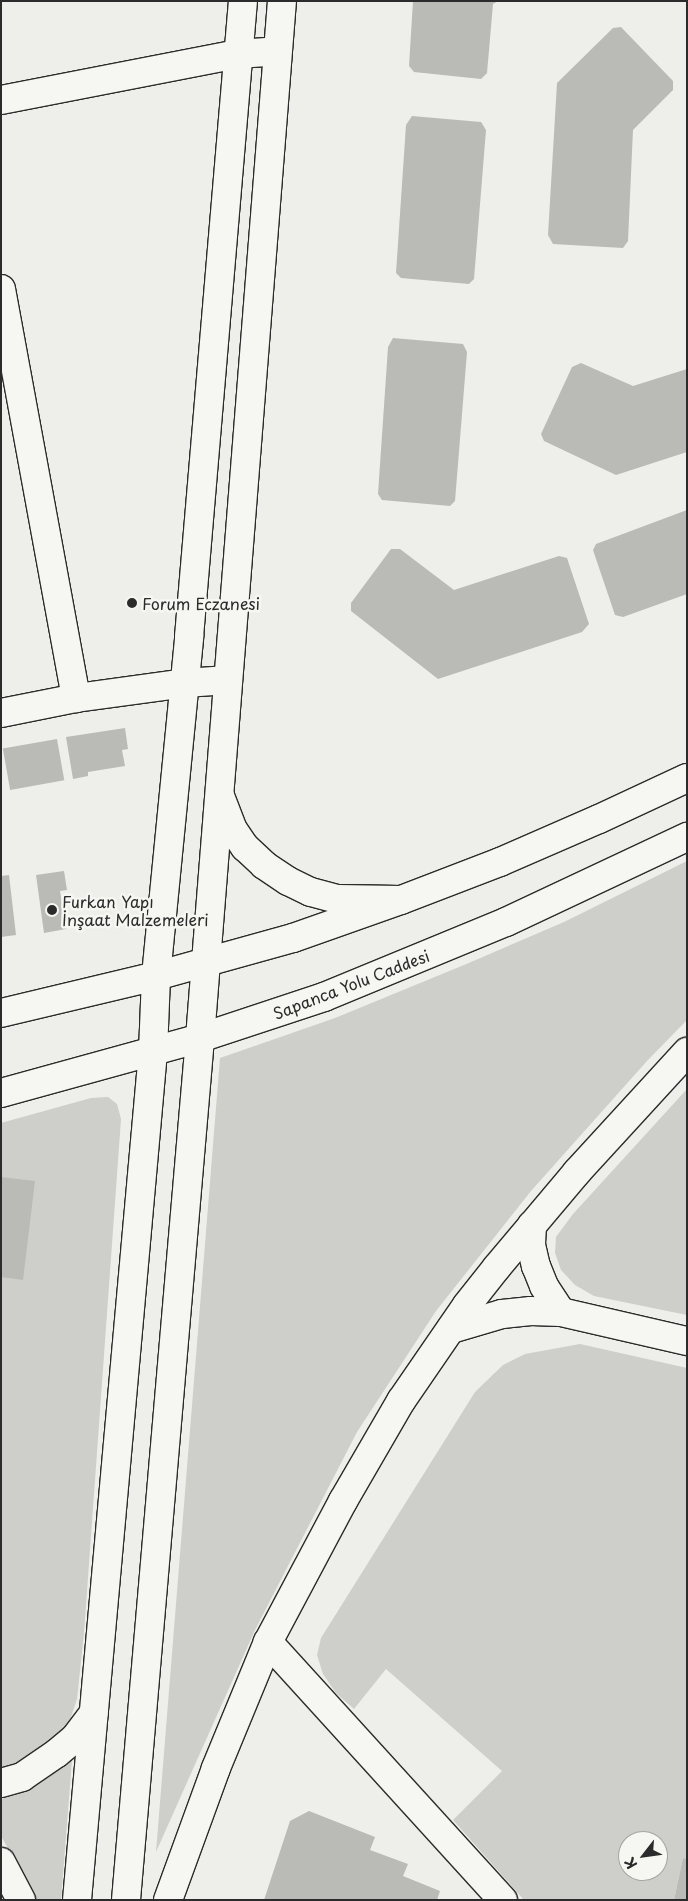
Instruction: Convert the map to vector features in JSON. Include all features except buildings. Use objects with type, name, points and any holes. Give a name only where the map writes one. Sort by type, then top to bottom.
[{"type":"main road","points":[[77,1900],[153,1052],[156,976],[185,683],[244,1]]},
{"type":"main road","points":[[126,1900],[200,1038],[282,1]]},
{"type":"main road","points":[[1,100],[238,54],[277,51]]},
{"type":"main road","points":[[1,289],[76,698]]},
{"type":"main road","points":[[1,713],[76,698],[185,683],[228,680]]},
{"type":"main road","points":[[1,1013],[156,976],[293,938],[401,900],[599,819],[687,778]]},
{"type":"main road","points":[[219,792],[232,828],[245,847],[264,865],[288,882],[311,892],[338,898],[401,900]]},
{"type":"main road","name":"Sapanca Yolu Caddesi","points":[[1,1093],[153,1052],[324,997],[450,947],[687,837]]},
{"type":"main road","points":[[168,1900],[216,1768],[268,1642],[343,1501],[396,1410],[479,1290],[577,1172],[687,1052]]},
{"type":"main road","points":[[532,1225],[531,1245],[536,1266],[544,1286],[561,1312]]},
{"type":"main road","points":[[451,1329],[502,1314],[531,1311],[561,1312],[687,1341]]},
{"type":"main road","points":[[268,1642],[503,1900]]},
{"type":"main road","points":[[1,1783],[22,1777],[57,1753],[75,1738],[94,1713]]},
{"type":"main road","points":[[1,1862],[21,1900]]},
{"type":"shaded area","points":[[687,861],[687,1020],[647,1061],[531,1191],[436,1311],[357,1432],[255,1630],[156,1852],[220,1058],[335,1018],[464,965],[564,922]]},
{"type":"shaded area","points":[[687,1089],[687,1315],[594,1296],[575,1285],[561,1270],[555,1253],[556,1237],[573,1214]]},
{"type":"shaded area","points":[[108,1097],[117,1104],[121,1119],[84,1633],[77,1699],[69,1723],[47,1747],[23,1761],[1,1768],[1,1123],[91,1098]]},
{"type":"shaded area","points":[[580,1344],[687,1368],[687,1859],[683,1858],[674,1900],[524,1900],[453,1820],[502,1771],[386,1669],[354,1709],[336,1693],[323,1674],[317,1655],[321,1638],[475,1392],[503,1365],[525,1354]]},
{"type":"shaded area","points":[[72,1760],[61,1900],[37,1900],[1,1836],[1,1799],[15,1795],[41,1782]]},
{"type":"place","name":"Forum Eczanesi","points":[[132,603]]},
{"type":"place","name":"Furkan Yapı İnşaat Malzemeleri","points":[[52,910]]}]
